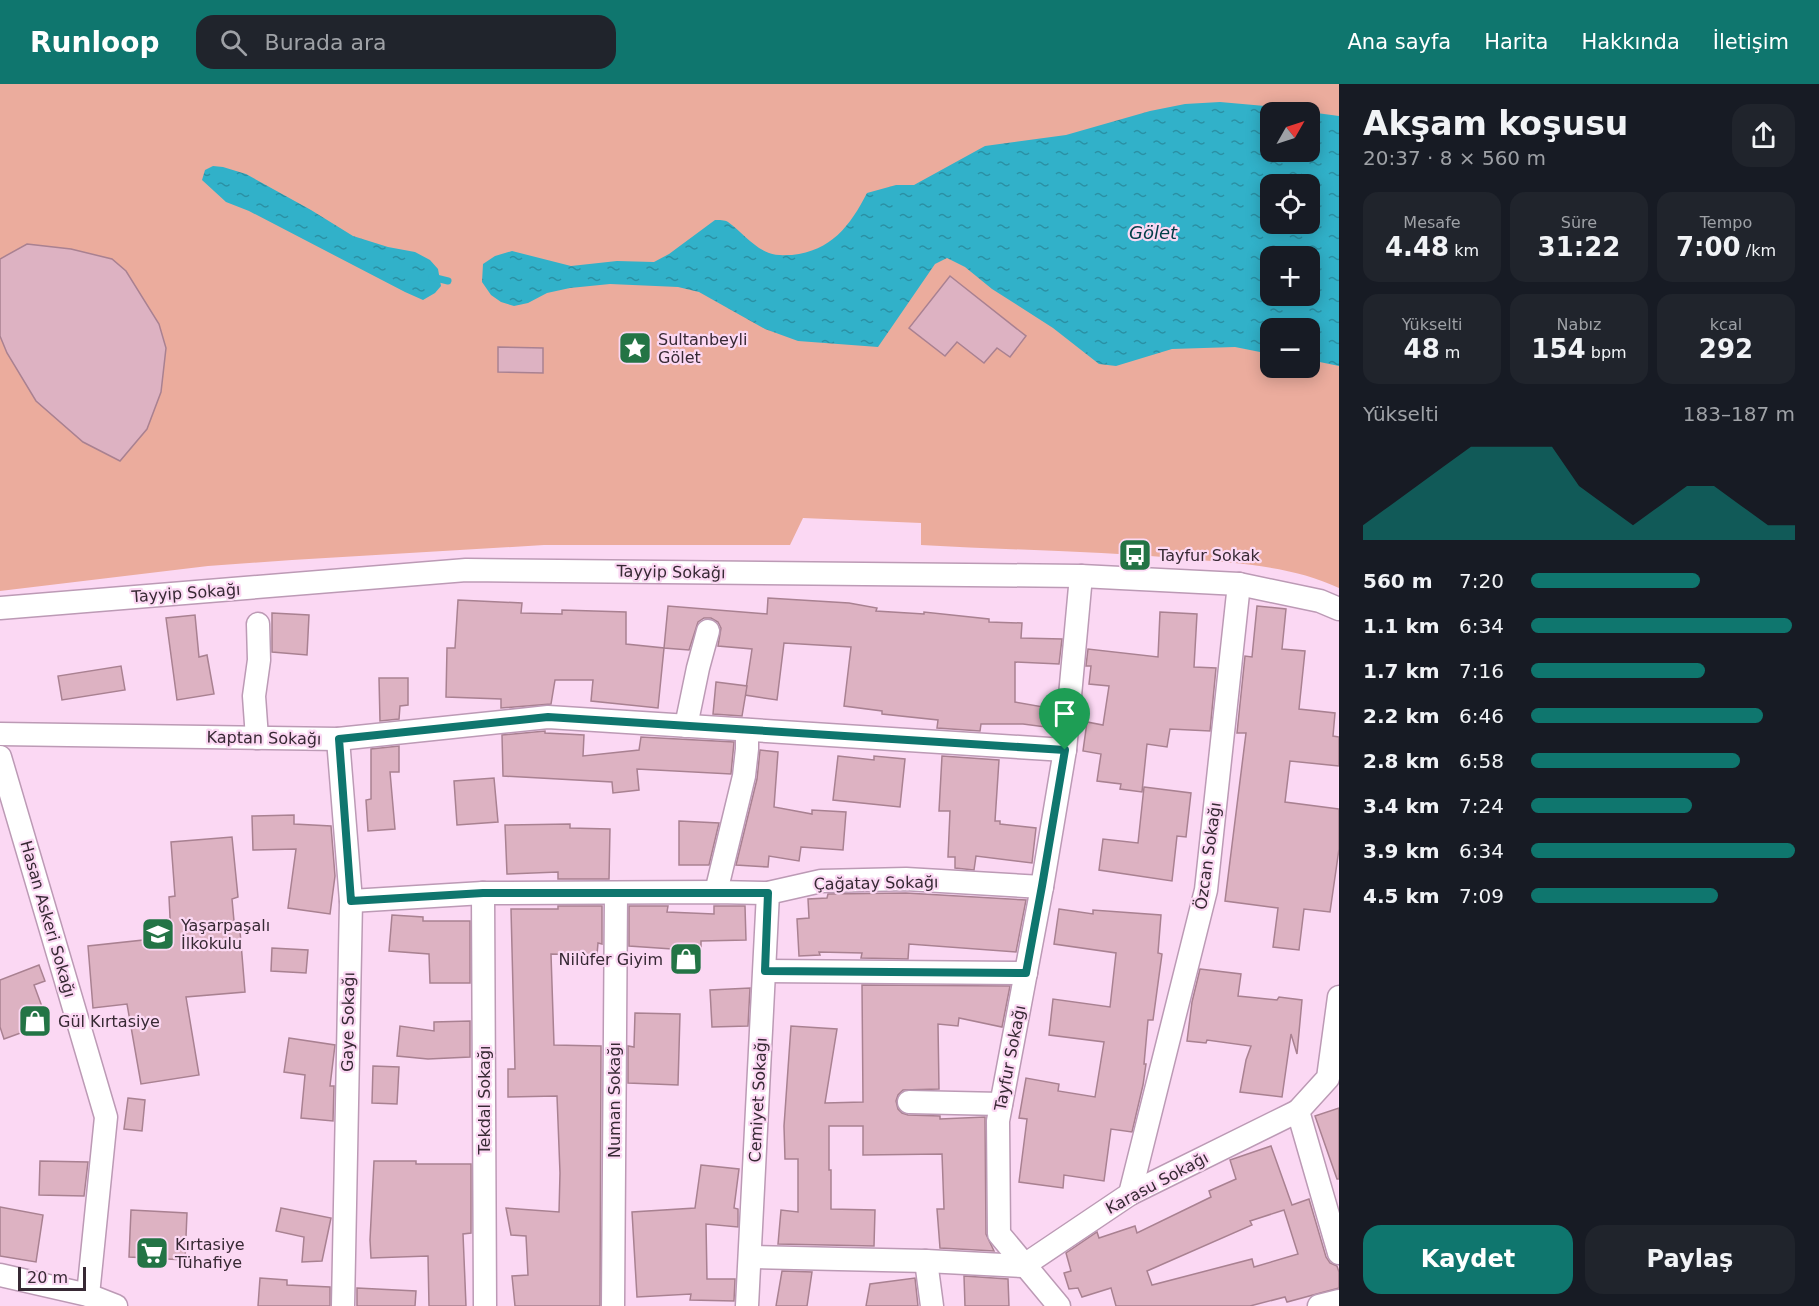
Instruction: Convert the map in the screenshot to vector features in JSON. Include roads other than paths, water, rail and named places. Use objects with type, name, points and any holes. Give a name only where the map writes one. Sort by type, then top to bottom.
[{"type":"street","name":"Tayyip Sokağı","points":[[0,608],[466,570],[1081,576],[1239,584],[1320,601],[1339,609]]},
{"type":"street","name":"Tayfur Sokağı","points":[[1059,1306],[1023,1266],[999,1234],[998,1120],[1065,750],[1081,576]]},
{"type":"street","name":"Özcan Sokağı","points":[[1130,1194],[1206,890],[1239,584]]},
{"type":"street","points":[[257,738],[254,696],[259,660],[258,624]]},
{"type":"street","points":[[686,726],[708,632]]},
{"type":"street","name":"Kaptan Sokağı","points":[[0,734],[339,739],[548,717],[1065,750]]},
{"type":"street","points":[[716,892],[744,776],[747,730]]},
{"type":"street","name":"Gaye Sokağı","points":[[339,739],[351,901],[343,1306]]},
{"type":"street","name":"Hasan Askeri Sokağı","points":[[0,757],[8,810],[106,1117],[88,1295]]},
{"type":"street","name":"Çağatay Sokağı","points":[[351,901],[483,893],[768,893],[821,881],[906,879],[1042,886]]},
{"type":"street","name":"Tekdal Sokağı","points":[[483,893],[485,1306]]},
{"type":"street","name":"Cemiyet Sokağı","points":[[747,1306],[768,893]]},
{"type":"street","name":"Numan Sokağı","points":[[613,1306],[616,894]]},
{"type":"street","points":[[765,971],[1026,973]]},
{"type":"street","points":[[1339,997],[1328,1078],[1298,1111],[1339,1253]]},
{"type":"street","points":[[909,1102],[1001,1104]]},
{"type":"street","name":"Karasu Sokağı","points":[[1023,1266],[1130,1194],[1298,1111]]},
{"type":"street","points":[[750,1257],[926,1261],[1023,1266]]},
{"type":"street","points":[[926,1261],[932,1306]]},
{"type":"street","points":[[0,1275],[88,1295],[116,1306]]},
{"type":"street","points":[[1319,1306],[1339,1301]]},
{"type":"water","name":"Gölet","points":[[1220,102],[1260,106],[1260,162],[1320,162],[1320,113],[1339,116],[1339,366],[1320,362],[1320,318],[1260,318],[1260,352],[1235,347],[1172,349],[1116,366],[1099,364],[1053,328],[992,289],[965,267],[947,258],[935,264],[878,347],[798,341],[765,329],[699,292],[678,287],[610,284],[570,288],[547,293],[528,303],[514,306],[501,302],[491,295],[482,282],[483,264],[495,256],[512,251],[571,266],[617,261],[654,262],[669,254],[715,220],[728,222],[769,253],[792,255],[806,253],[838,235],[854,216],[867,193],[896,185],[914,185],[985,146],[1066,135],[1150,111],[1185,104]]},
{"type":"water","points":[[213,166],[246,174],[353,236],[388,247],[415,252],[430,260],[438,269],[441,286],[435,293],[423,300],[249,211],[226,202],[202,180],[205,170]]},
{"type":"waterway","points":[[432,277],[448,281]]},
{"type":"place","name":"Sultanbeyli Gölet","points":[[635,348]]},
{"type":"place","name":"Tayfur Sokak","points":[[1135,555]]},
{"type":"place","name":"Yaşarpaşalı İlkokulu","points":[[158,934]]},
{"type":"place","name":"Nilùfer Giyim","points":[[686,959]]},
{"type":"place","name":"Gül Kırtasiye","points":[[35,1021]]},
{"type":"place","name":"Kırtasiye Tühafiye","points":[[152,1253]]}]
